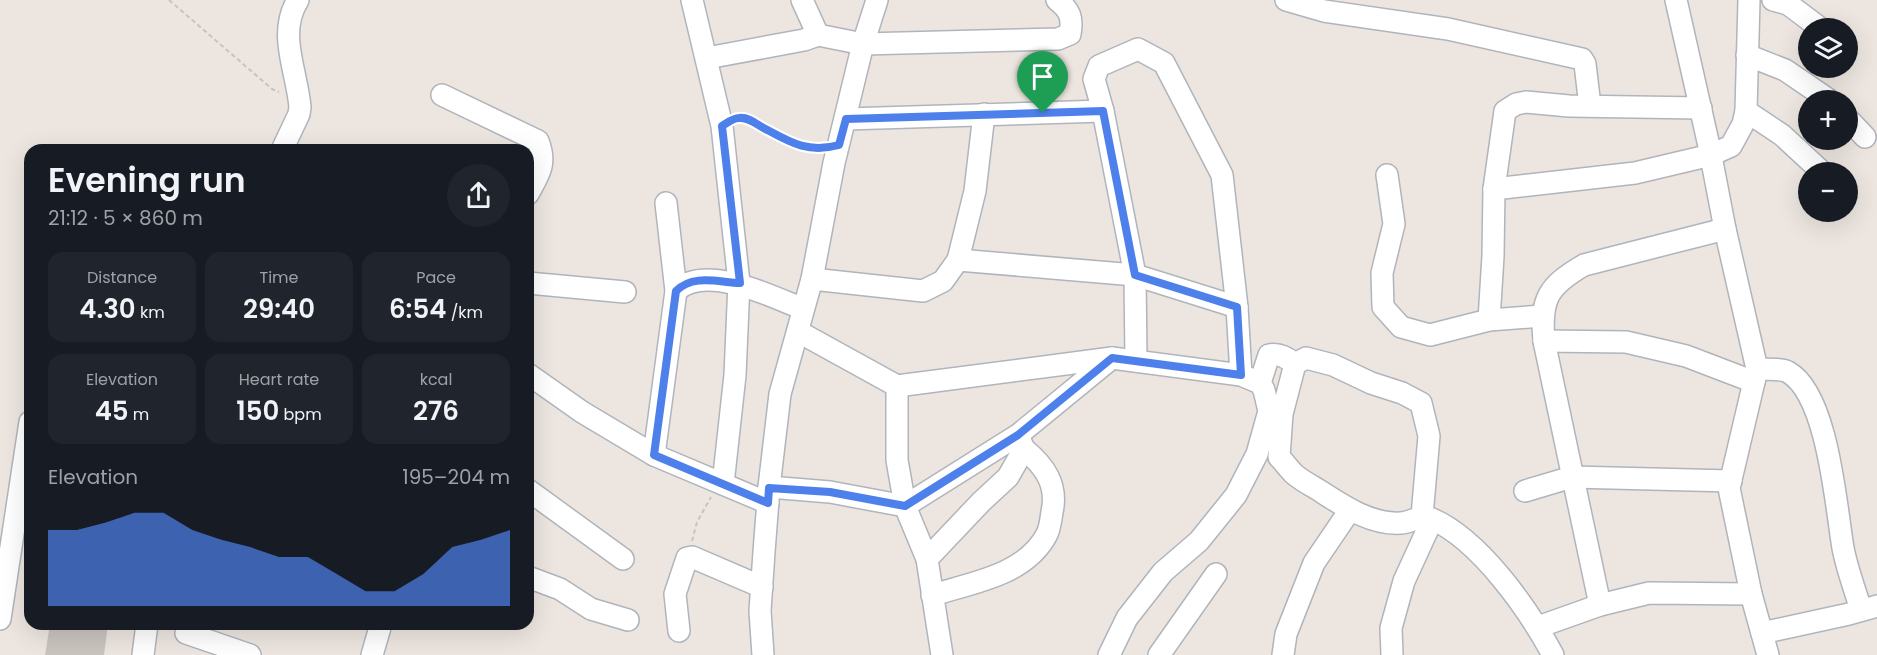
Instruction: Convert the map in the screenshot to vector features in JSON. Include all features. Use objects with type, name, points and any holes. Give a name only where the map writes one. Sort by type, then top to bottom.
[{"type":"street","points":[[285,144],[299,114],[299,99],[287,28],[291,11],[298,0]]},
{"type":"street","points":[[692,0],[722,126],[740,283],[735,375],[723,484]]},
{"type":"street","points":[[802,0],[818,35]]},
{"type":"street","points":[[763,655],[760,611],[768,495],[780,394],[812,279],[839,145],[877,0]]},
{"type":"street","points":[[707,58],[804,40],[818,35],[864,44],[1058,39],[1070,34],[1072,20],[1066,7],[1057,0]]},
{"type":"street","points":[[1286,0],[1324,11],[1448,29],[1582,59],[1585,64],[1590,106]]},
{"type":"street","points":[[1676,0],[1711,155],[1755,376],[1729,488],[1751,594],[1768,655]]},
{"type":"street","points":[[1494,189],[1635,173],[1711,155],[1731,146],[1743,124],[1746,111],[1749,0]]},
{"type":"street","points":[[1773,0],[1788,4],[1807,18]]},
{"type":"street","points":[[1136,361],[1135,275],[1103,111],[1094,79],[1099,66],[1138,49],[1164,63],[1222,175],[1237,307],[1251,379]]},
{"type":"street","points":[[1747,55],[1785,70],[1814,90]]},
{"type":"street","points":[[442,94],[538,141],[543,152],[542,170],[534,184]]},
{"type":"street","points":[[1489,320],[1494,189],[1505,111],[1516,104],[1526,102],[1590,106],[1701,108]]},
{"type":"street","points":[[846,119],[1103,111]]},
{"type":"street","points":[[1746,111],[1782,135],[1811,162]]},
{"type":"street","points":[[812,279],[923,291],[943,281],[958,260],[975,191],[984,114]]},
{"type":"street","points":[[1858,130],[1865,137]]},
{"type":"street","points":[[1387,175],[1394,224],[1382,273],[1383,307],[1401,327],[1430,335],[1489,320],[1542,316]]},
{"type":"street","points":[[654,455],[676,291],[666,203]]},
{"type":"street","points":[[1600,605],[1544,341],[1542,316],[1552,289],[1568,274],[1584,265],[1725,229]]},
{"type":"street","points":[[958,260],[1135,275],[1237,307]]},
{"type":"street","points":[[676,291],[683,283],[693,280],[740,283],[803,309]]},
{"type":"street","points":[[534,284],[625,292]]},
{"type":"street","points":[[798,332],[897,386],[1112,358],[1251,379],[1264,390],[1269,411],[1257,454],[1236,495],[1199,541],[1163,572],[1127,618],[1109,655]]},
{"type":"street","points":[[1544,341],[1626,342],[1755,376],[1787,371],[1802,384],[1817,414],[1833,477],[1844,551],[1869,608],[1762,633]]},
{"type":"street","points":[[1251,379],[1269,355],[1287,357],[1295,364]]},
{"type":"street","points":[[534,378],[582,412],[654,455],[723,484],[768,495],[830,492],[905,506],[1021,442],[1112,358]]},
{"type":"street","points":[[1392,655],[1391,628],[1404,581],[1427,518],[1429,436],[1421,403],[1333,365],[1306,358],[1295,364],[1282,414],[1279,457],[1294,475],[1350,510],[1373,519],[1402,523],[1427,518],[1465,540],[1491,568],[1538,627],[1553,655]]},
{"type":"street","points":[[897,386],[897,460],[905,506],[927,559],[942,655]]},
{"type":"street","points":[[927,559],[1008,477],[1021,442]]},
{"type":"street","points":[[932,595],[998,576],[1035,552],[1048,532],[1055,500],[1049,475],[1021,442]]},
{"type":"street","points":[[0,619],[24,461]]},
{"type":"street","points":[[1524,491],[1572,477],[1731,481]]},
{"type":"street","points":[[534,494],[623,559]]},
{"type":"street","points":[[1283,655],[1286,634],[1314,563],[1350,510]]},
{"type":"street","points":[[679,631],[675,594],[687,558],[692,557],[762,587]]},
{"type":"street","points":[[1159,655],[1216,573]]},
{"type":"street","points":[[534,579],[560,589],[591,609],[628,620]]},
{"type":"street","points":[[1538,627],[1600,605],[1649,593],[1751,594]]},
{"type":"street","points":[[142,655],[146,630]]},
{"type":"street","points":[[372,655],[379,630]]},
{"type":"street","points":[[186,633],[250,655]]},
{"type":"path","points":[[169,0],[272,89],[299,99]]},
{"type":"path","points":[[722,126],[741,118],[750,120],[786,140],[813,150],[839,145]]},
{"type":"path","points":[[687,558],[697,522],[709,499],[723,484]]},
{"type":"building","points":[[49,630],[107,630],[104,655],[45,655]]},
{"type":"route","points":[[1103,111],[1135,275],[1237,307],[1241,375],[1112,358],[1018,435],[905,506],[830,492],[769,488],[768,503],[654,455],[672,306],[676,291],[683,283],[693,280],[740,283],[722,126],[735,119],[750,120],[786,140],[813,150],[839,145],[846,119],[1043,113],[1103,111]]}]
